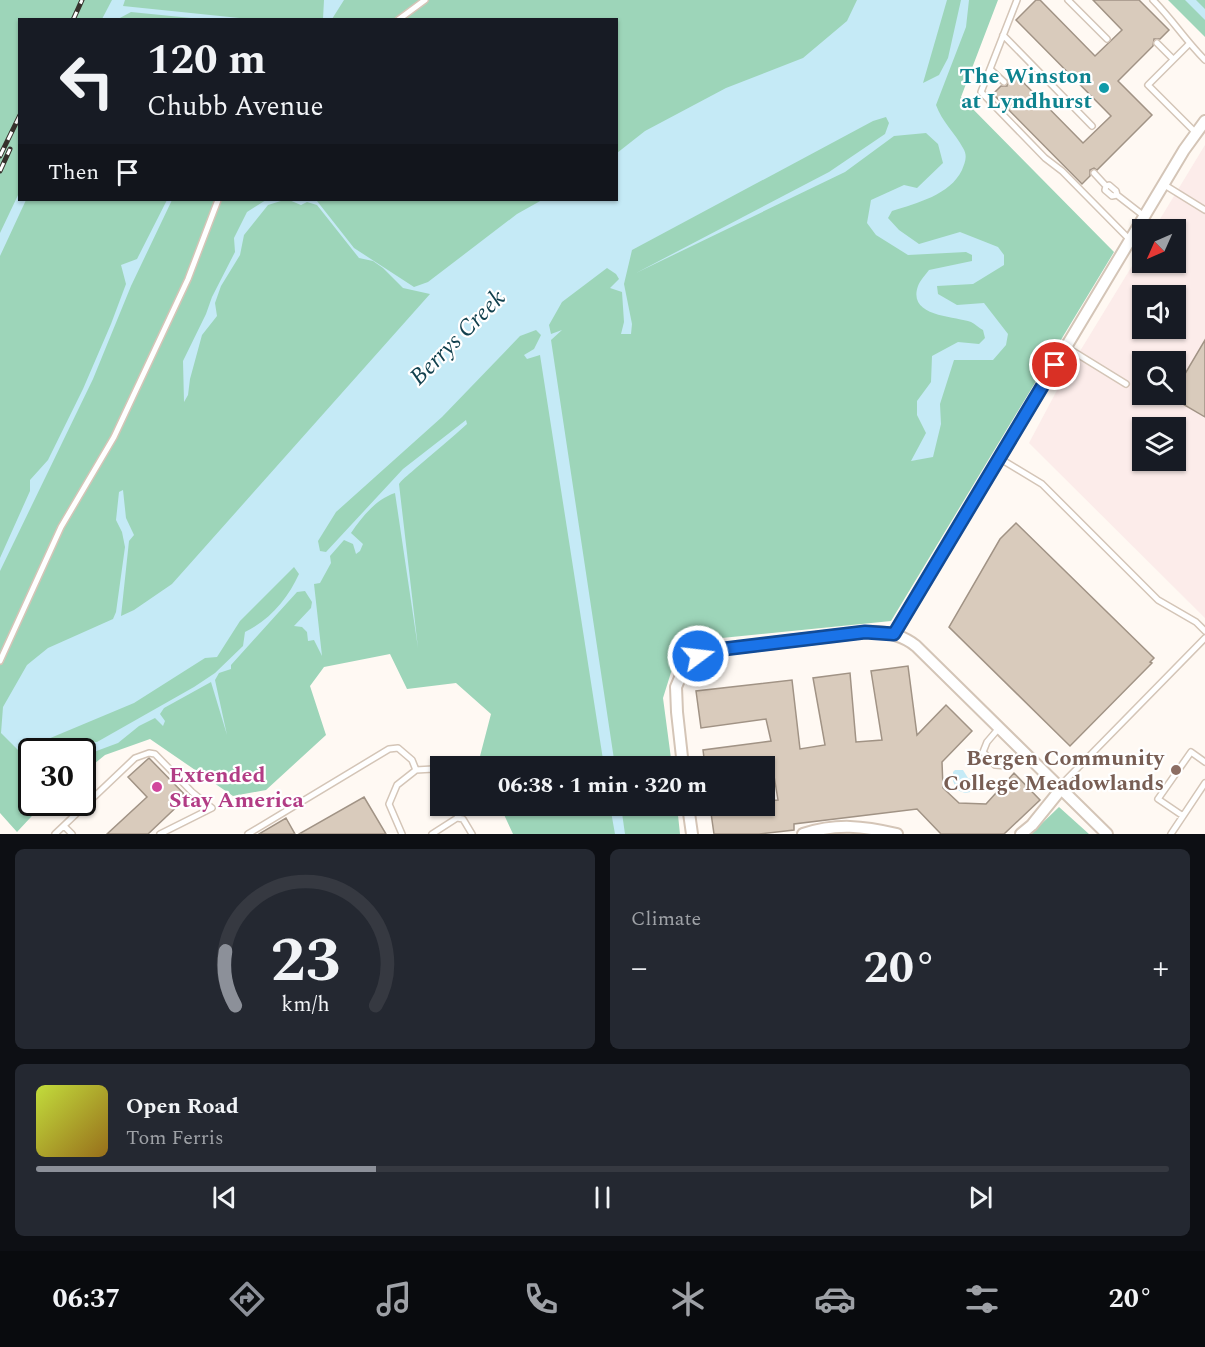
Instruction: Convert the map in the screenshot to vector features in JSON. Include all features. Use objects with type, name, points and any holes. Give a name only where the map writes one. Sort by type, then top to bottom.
[{"type":"street","points":[[894,634],[1163,184],[1205,122]]},
{"type":"street","points":[[683,756],[676,712],[676,687],[685,669],[698,656],[724,649],[865,632],[894,634],[916,646],[1107,834]]},
{"type":"street","points":[[1021,834],[1032,825],[1060,788]]},
{"type":"street","points":[[689,816],[692,834]]},
{"type":"street","points":[[809,827],[852,826],[897,834]]},
{"type":"lane","points":[[401,18],[425,0]]},
{"type":"lane","points":[[1017,0],[981,92],[1130,240]]},
{"type":"lane","points":[[1068,0],[1107,39]]},
{"type":"lane","points":[[1153,0],[1172,19],[1188,44],[1205,60]]},
{"type":"lane","points":[[1003,35],[1092,126]]},
{"type":"lane","points":[[1157,43],[1173,59]]},
{"type":"lane","points":[[1188,44],[1148,85],[1197,134]]},
{"type":"lane","points":[[990,69],[1004,82]]},
{"type":"lane","points":[[1094,173],[1106,186],[1105,190],[1112,196],[1117,195],[1144,216]]},
{"type":"lane","points":[[1163,184],[1205,210]]},
{"type":"lane","points":[[0,661],[61,526],[114,437],[188,279],[219,201]]},
{"type":"lane","points":[[1066,347],[1126,384]]},
{"type":"lane","points":[[999,458],[1042,484],[1158,600],[1196,622],[1205,631]]},
{"type":"lane","points":[[1060,788],[1205,638]]},
{"type":"lane","points":[[999,728],[987,742],[983,752],[994,765],[1007,766],[1024,752]]},
{"type":"lane","points":[[248,834],[389,749],[398,748],[412,760],[416,770]]},
{"type":"lane","points":[[1183,816],[1158,799],[1191,752],[1205,762]]},
{"type":"lane","points":[[55,834],[135,758],[149,753],[155,754],[192,792],[212,808],[160,834]]},
{"type":"lane","points":[[402,834],[389,804],[397,784],[416,770],[430,769]]},
{"type":"lane","points":[[1171,834],[1205,783]]},
{"type":"lane","points":[[435,833],[457,818],[463,819],[472,834]]},
{"type":"lane","points":[[64,826],[72,834]]},
{"type":"shaded area","points":[[1205,145],[1205,618],[1029,443],[1063,379],[1132,266],[1132,273],[1186,273],[1186,219],[1160,219]]},
{"type":"green space","points":[[0,0],[998,0],[961,97],[1114,252],[891,621],[702,640],[673,666],[663,698],[671,756],[480,756],[491,714],[456,683],[407,689],[390,654],[324,667],[310,686],[326,735],[266,790],[233,796],[150,739],[105,755],[96,762],[96,738],[18,738],[18,816],[32,816],[17,832],[0,813]]},
{"type":"green space","points":[[1168,0],[1205,0],[1205,37]]},
{"type":"green space","points":[[1059,807],[1089,834],[1031,834]]},
{"type":"green space","points":[[505,816],[678,816],[680,834],[513,834]]},
{"type":"water","points":[[112,0],[125,0],[123,6],[239,18],[191,18],[131,12],[120,18],[103,18]]},
{"type":"water","points":[[324,0],[344,0],[333,18],[323,18]]},
{"type":"water","name":"Berrys Creek","points":[[857,0],[947,0],[923,83],[939,75],[948,58],[961,0],[969,0],[966,27],[936,105],[965,151],[966,159],[962,170],[957,179],[941,192],[892,211],[888,218],[899,230],[919,244],[960,232],[998,247],[1004,255],[1004,265],[973,284],[937,286],[938,294],[957,305],[984,303],[1008,334],[1006,345],[993,360],[954,360],[940,404],[941,424],[933,457],[911,461],[926,433],[917,415],[917,401],[931,382],[932,356],[958,342],[979,344],[985,338],[983,330],[971,322],[934,313],[919,304],[916,296],[919,284],[929,270],[972,261],[972,255],[966,252],[908,255],[876,235],[867,223],[871,200],[904,185],[917,188],[943,163],[938,144],[926,133],[894,136],[845,172],[636,273],[829,172],[885,134],[889,123],[886,117],[873,121],[632,250],[624,284],[632,324],[631,334],[621,334],[624,322],[622,292],[610,288],[619,279],[607,268],[562,302],[549,325],[551,334],[562,330],[551,340],[613,756],[602,756],[540,355],[527,359],[524,355],[534,349],[541,335],[536,330],[520,336],[442,417],[336,512],[318,541],[320,551],[326,552],[403,469],[466,420],[467,424],[399,484],[418,648],[395,493],[375,504],[351,533],[363,544],[360,551],[356,554],[353,544],[344,540],[330,556],[331,563],[320,583],[314,584],[322,656],[314,640],[308,641],[307,632],[302,627],[294,626],[311,608],[312,602],[305,591],[297,592],[231,665],[231,669],[219,673],[215,680],[227,735],[211,682],[164,708],[160,714],[165,721],[163,726],[155,718],[139,726],[118,743],[96,751],[96,742],[215,673],[243,646],[245,632],[270,615],[284,600],[299,574],[294,567],[240,621],[217,657],[205,658],[134,703],[50,738],[18,738],[18,750],[1,733],[3,707],[27,665],[48,648],[113,619],[116,612],[125,547],[122,532],[116,520],[119,492],[123,490],[126,518],[134,535],[129,541],[121,616],[134,610],[172,584],[430,294],[403,288],[373,261],[359,258],[317,205],[307,202],[301,205],[291,201],[317,201],[354,248],[414,287],[428,282],[517,214],[540,201],[618,201],[618,152],[645,131],[726,88],[803,58],[847,21]]},
{"type":"water","points":[[1185,0],[1196,0],[1205,9],[1205,20]]},
{"type":"water","points":[[18,195],[18,201],[26,201],[0,256],[0,233]]},
{"type":"water","points":[[166,201],[172,201],[131,286],[93,379],[0,571],[0,558],[30,491],[30,480],[48,460],[83,389],[111,324],[126,284],[121,265],[137,259]]},
{"type":"water","points":[[264,201],[281,201],[268,205],[244,235],[240,255],[221,286],[215,303],[217,316],[202,335],[188,395],[184,402],[183,361],[235,252],[234,238],[247,212]]},
{"type":"water","points":[[955,770],[963,770],[968,778],[974,780],[976,791],[965,793],[957,790],[953,781]]},
{"type":"water","points":[[612,816],[622,816],[625,834],[615,834]]},
{"type":"building","name":"The Winston at Lyndhurst","points":[[1036,0],[1040,0],[1095,56],[1122,30],[1093,0],[1139,0],[1169,30],[1160,39],[1154,39],[1153,46],[1118,81],[1152,115],[1097,170],[1094,168],[1090,170],[1090,176],[1082,184],[993,94],[1001,86],[1007,86],[1008,79],[1014,73],[1083,143],[1111,116],[1016,20]]},
{"type":"building","points":[[1205,340],[1205,417],[1185,405],[1186,372]]},
{"type":"building","points":[[1016,523],[1154,658],[1150,662],[1152,663],[1070,746],[949,627],[1000,539]]},
{"type":"building","points":[[908,666],[917,735],[946,705],[972,731],[942,762],[943,788],[959,803],[986,804],[1014,773],[1040,800],[1004,834],[941,834],[917,809],[794,824],[794,830],[759,834],[714,834],[711,816],[775,816],[775,800],[778,800],[775,756],[704,756],[703,750],[771,741],[766,719],[701,728],[696,691],[792,680],[800,749],[825,745],[813,678],[850,673],[856,742],[882,740],[871,671]]},
{"type":"building","name":"Extended Stay America","points":[[149,758],[187,797],[148,834],[107,834],[147,797],[128,777]]},
{"type":"building","points":[[364,797],[386,834],[299,834]]},
{"type":"building","points":[[286,818],[295,834],[259,834]]},
{"type":"railway","points":[[74,18],[82,0]]},
{"type":"railway","points":[[0,156],[18,119]]},
{"type":"railway","points":[[0,171],[10,149]]},
{"type":"place","name":"The Winston at Lyndhurst","points":[[1104,88]]},
{"type":"place","name":"Bergen Community College Meadowlands","points":[[1176,770]]},
{"type":"place","name":"Extended Stay America","points":[[157,787]]},
{"type":"route","points":[[698,656],[724,649],[865,632],[894,634],[1055,365]]}]
